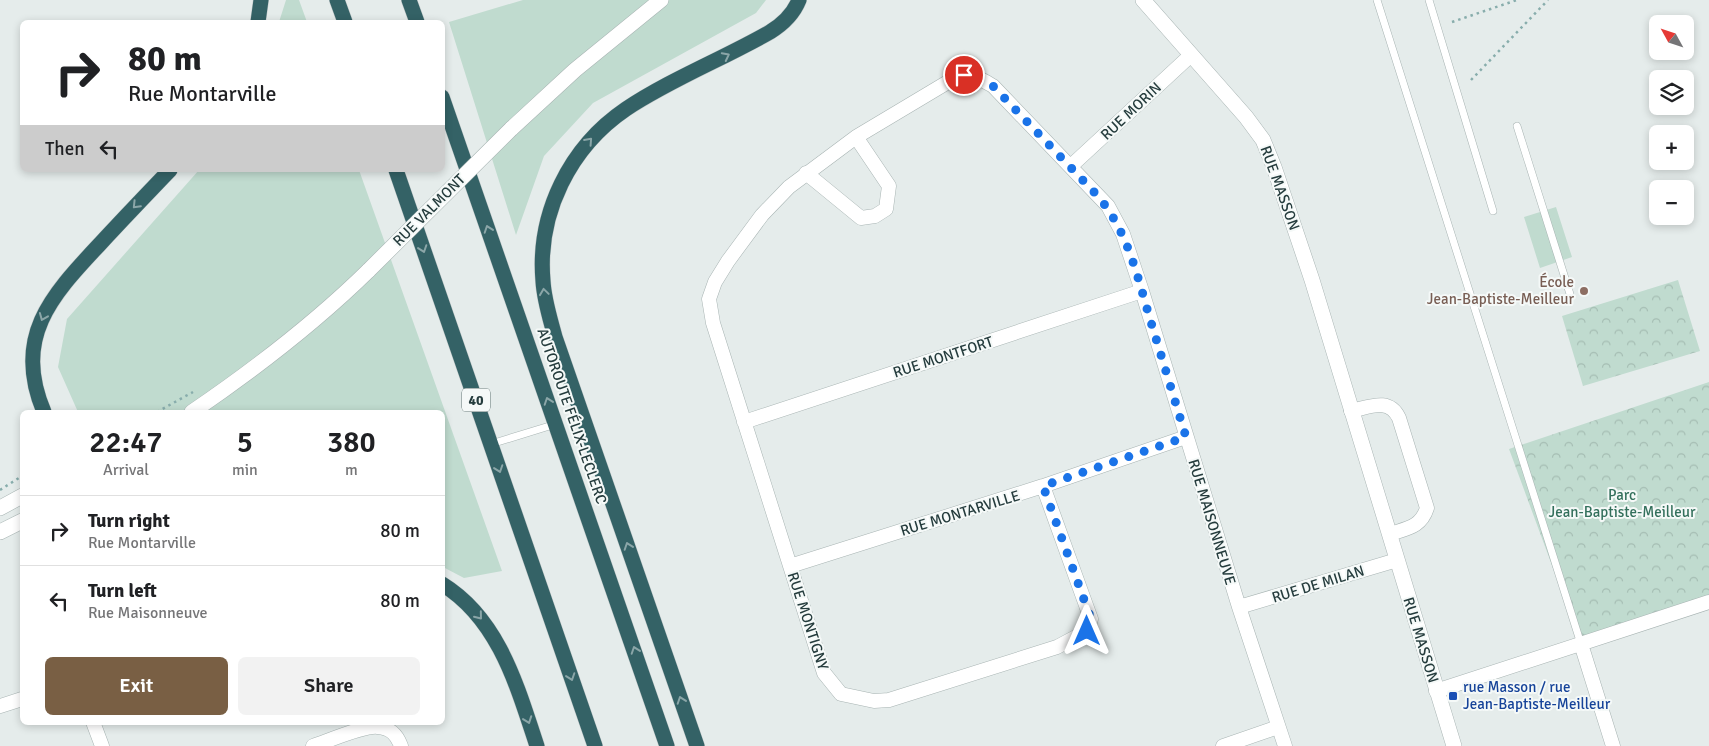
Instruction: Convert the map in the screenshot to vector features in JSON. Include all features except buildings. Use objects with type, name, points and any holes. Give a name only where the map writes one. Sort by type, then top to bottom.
[{"type":"highway","points":[[258,20],[261,0]]},
{"type":"highway","points":[[337,0],[343,20]]},
{"type":"highway","points":[[409,0],[416,20]]},
{"type":"highway","points":[[697,746],[553,329],[547,309],[543,282],[543,244],[548,217],[562,181],[579,154],[603,127],[625,110],[649,96],[770,32],[786,20],[798,0]]},
{"type":"highway","name":"AUTOROUTE FÉLIX-LECLERC","points":[[445,106],[668,746]]},
{"type":"highway","points":[[43,410],[36,384],[33,362],[37,332],[48,306],[69,277],[168,172]]},
{"type":"highway","name":"40","points":[[397,172],[595,746]]},
{"type":"highway","points":[[445,586],[473,609],[496,640],[512,676],[537,746]]},
{"type":"street","name":"RUE VALMONT","points":[[195,410],[275,354],[336,301],[511,129],[581,65],[661,0]]},
{"type":"street","name":"RUE MASSON","points":[[1143,0],[1246,117],[1263,140],[1312,280],[1454,746]]},
{"type":"street","name":"RUE MORIN","points":[[1071,166],[1191,55]]},
{"type":"street","name":"RUE MAISONNEUVE","points":[[712,323],[709,299],[715,282],[762,215],[789,187],[856,137],[948,82],[964,75],[976,76],[993,86],[1108,206],[1123,234],[1239,608],[1284,746]]},
{"type":"street","points":[[806,173],[861,218],[875,216],[886,209],[889,186],[856,137]]},
{"type":"street","name":"RUE MONTFORT","points":[[744,422],[1142,292]]},
{"type":"street","name":"RUE MONTIGNY","points":[[712,323],[824,673],[841,694],[874,701],[889,700],[1057,647],[1087,631],[1091,619],[1043,486]]},
{"type":"street","points":[[1351,411],[1382,404],[1390,406],[1395,410],[1399,418],[1427,508],[1423,519],[1418,523],[1412,527],[1390,534]]},
{"type":"street","name":"RUE MONTARVILLE","points":[[790,566],[1043,486],[1186,437]]},
{"type":"street","points":[[0,508],[20,497]]},
{"type":"street","points":[[0,532],[20,522]]},
{"type":"street","name":"RUE DE MILAN","points":[[1239,608],[1397,560]]},
{"type":"street","points":[[1436,690],[1709,602]]},
{"type":"street","points":[[1581,644],[1613,746]]},
{"type":"street","points":[[0,706],[20,700]]},
{"type":"street","points":[[94,725],[102,746]]},
{"type":"street","points":[[314,746],[377,726],[389,730],[398,736],[401,746]]},
{"type":"street","points":[[1223,746],[1278,727]]},
{"type":"lane","points":[[1378,0],[1581,644]]},
{"type":"lane","points":[[1429,0],[1493,211]]},
{"type":"lane","points":[[1517,126],[1570,294]]},
{"type":"lane","points":[[491,444],[556,424]]},
{"type":"path","points":[[1452,22],[1517,0]]},
{"type":"path","points":[[1471,80],[1548,0]]},
{"type":"path","points":[[161,410],[196,391]]},
{"type":"path","points":[[0,490],[20,477]]},
{"type":"green space","points":[[286,0],[299,0],[306,20],[280,20]]},
{"type":"green space","points":[[523,0],[766,0],[756,13],[593,103],[544,156],[516,235],[449,22]]},
{"type":"green space","points":[[197,172],[360,172],[445,410],[77,410],[58,367],[67,319]]},
{"type":"green space","points":[[1556,207],[1572,257],[1540,268],[1524,217]]},
{"type":"green space","points":[[1678,280],[1700,351],[1583,386],[1562,316]]},
{"type":"green space","name":"Parc Jean-Baptiste-Meilleur","points":[[1709,382],[1709,599],[1581,644],[1509,449]]},
{"type":"green space","points":[[445,411],[502,571],[464,578],[445,568]]},
{"type":"place","name":"École Jean-Baptiste-Meilleur","points":[[1584,291]]},
{"type":"place","name":"rue Masson / rue Jean-Baptiste-Meilleur","points":[[1453,696]]},
{"type":"route","points":[[964,75],[976,76],[993,86],[1108,206],[1123,234],[1186,437],[1043,486],[1091,619],[1087,631]]}]
